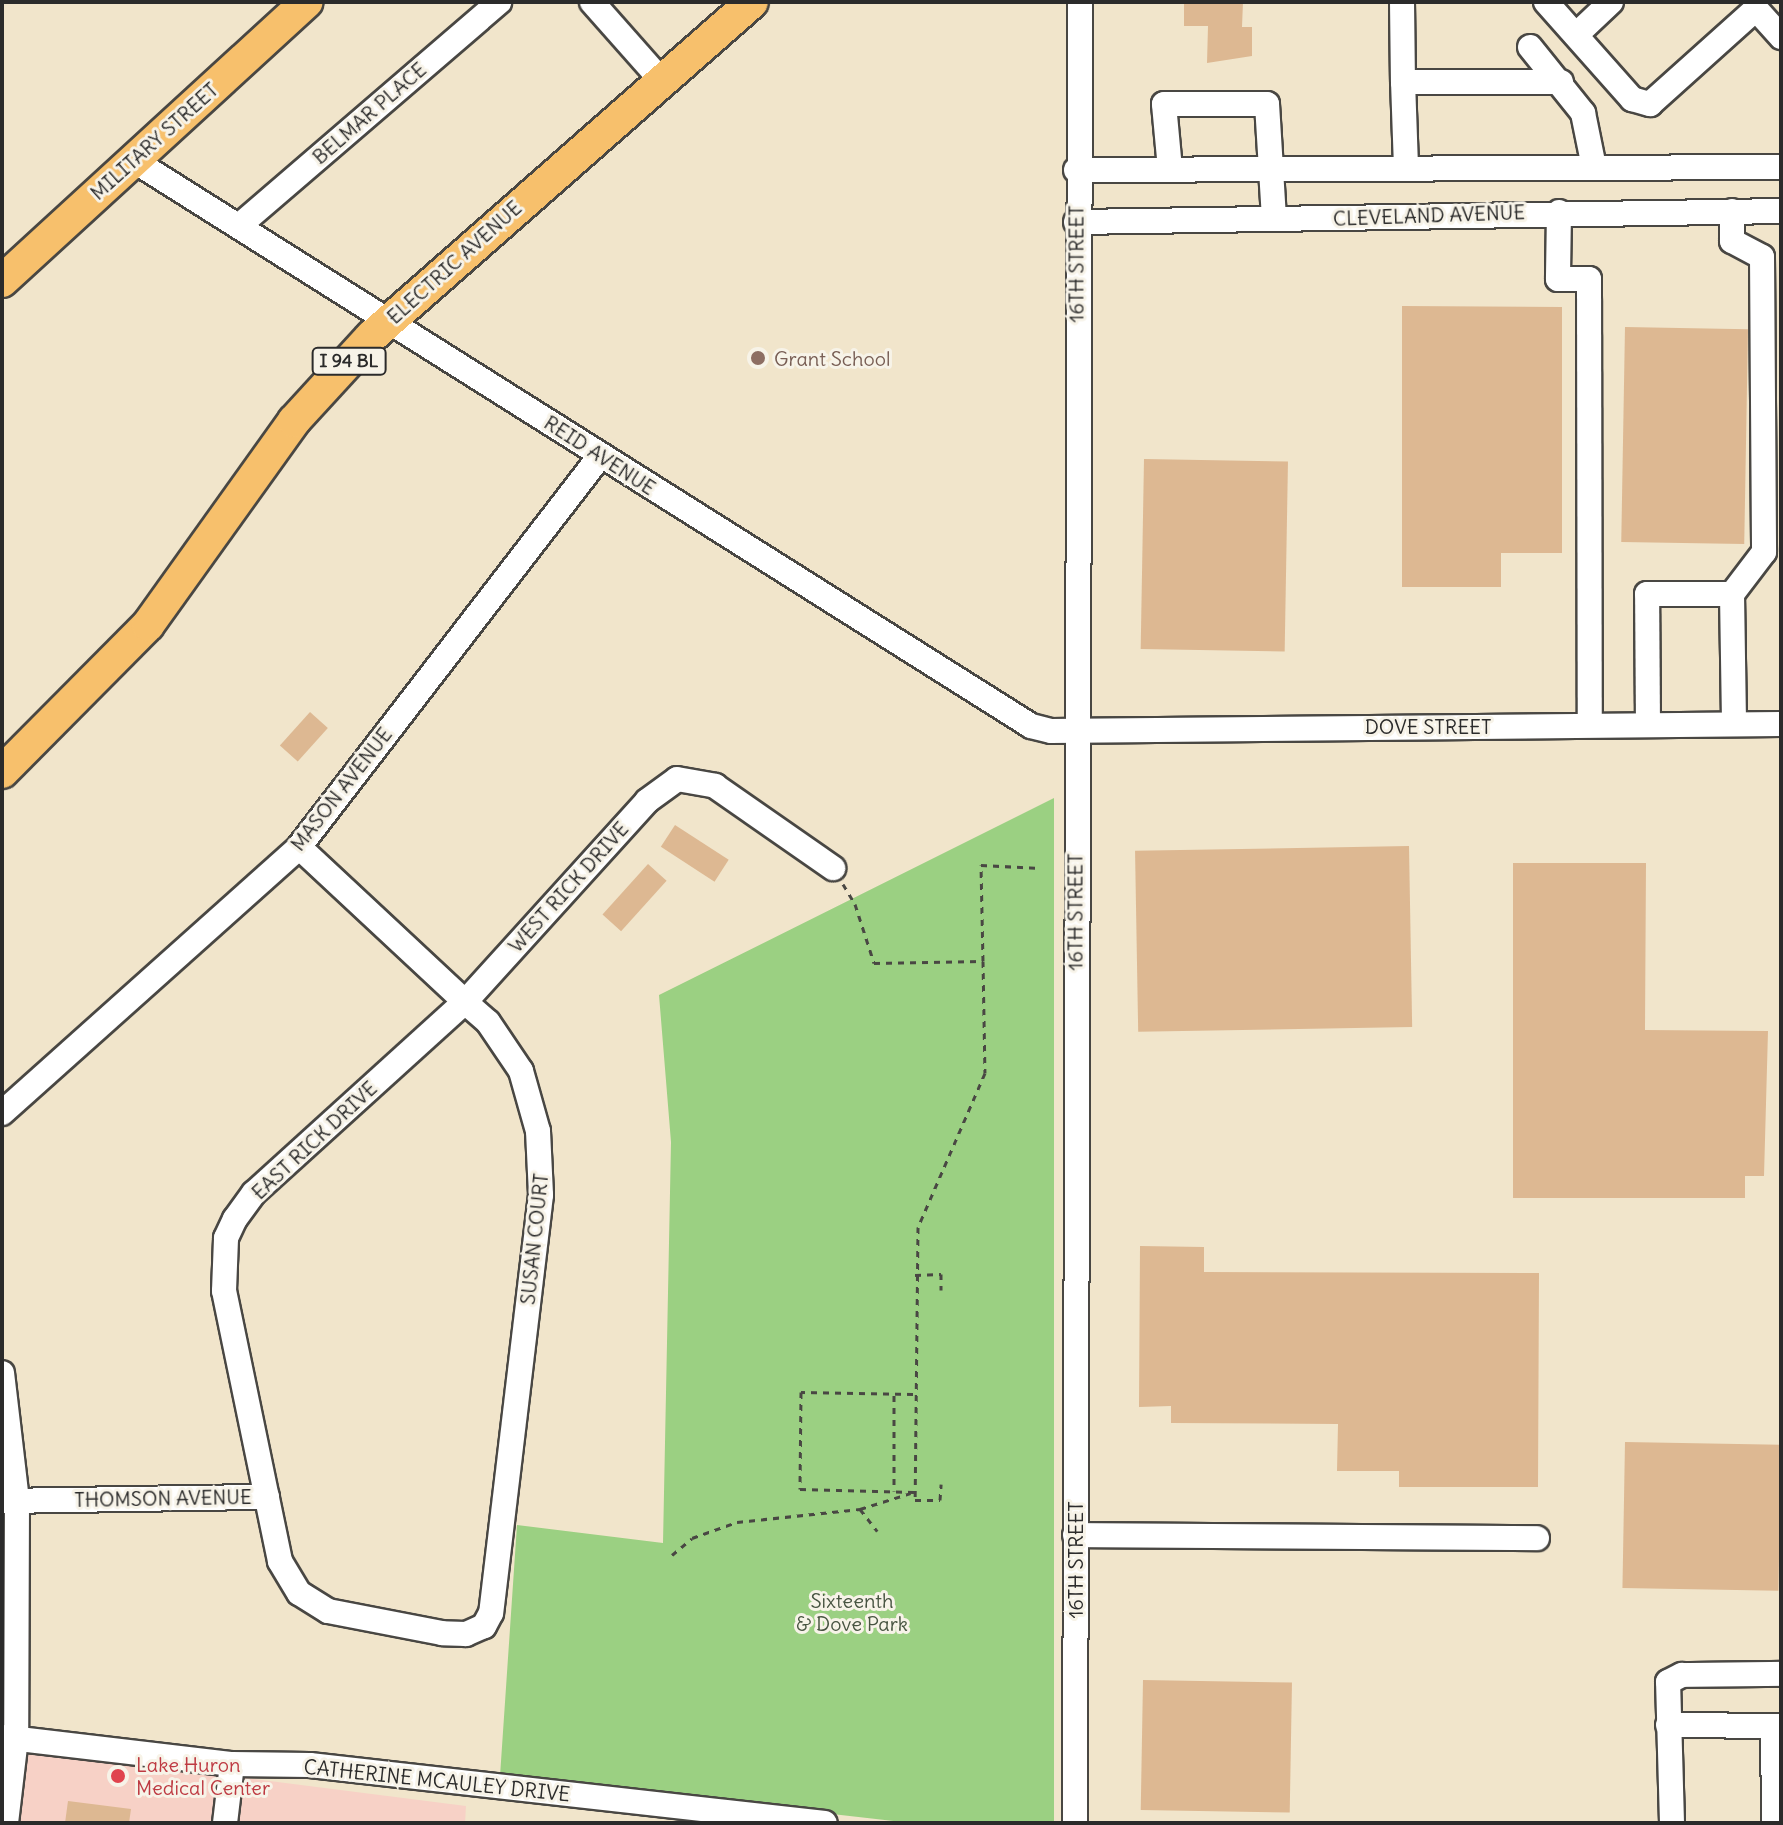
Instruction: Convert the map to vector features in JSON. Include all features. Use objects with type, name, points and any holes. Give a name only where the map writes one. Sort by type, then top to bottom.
[{"type":"main road","name":"MILITARY STREET","points":[[2,281],[306,2]]},
{"type":"main road","name":"ELECTRIC AVENUE","points":[[2,772],[148,625],[294,421],[389,320],[752,2]]},
{"type":"street","name":"BELMAR PLACE","points":[[240,225],[499,2]]},
{"type":"street","points":[[592,2],[661,80]]},
{"type":"street","name":"16TH STREET","points":[[1075,1823],[1076,170],[1080,2]]},
{"type":"street","points":[[1402,2],[1406,167]]},
{"type":"street","points":[[1546,2],[1632,99],[1650,104],[1752,6],[1781,37]]},
{"type":"street","points":[[1576,35],[1611,2]]},
{"type":"street","points":[[1530,47],[1561,82],[1590,128],[1594,167]]},
{"type":"street","points":[[1403,82],[1561,82]]},
{"type":"street","points":[[1170,169],[1164,104],[1267,104],[1274,219]]},
{"type":"street","name":"REID AVENUE","points":[[133,160],[1031,726],[1051,731],[1075,727]]},
{"type":"street","points":[[1076,170],[1781,167]]},
{"type":"street","points":[[1732,211],[1732,241],[1762,257],[1764,552],[1732,594],[1734,724]]},
{"type":"street","name":"CLEVELAND AVENUE","points":[[1076,222],[1559,212],[1781,211]]},
{"type":"street","points":[[1559,212],[1558,279],[1589,279],[1590,725]]},
{"type":"street","name":"MASON AVENUE","points":[[2,1113],[299,847],[600,456]]},
{"type":"street","points":[[1648,725],[1647,594],[1732,594]]},
{"type":"street","name":"DOVE STREET","points":[[1075,727],[1781,724]]},
{"type":"street","name":"WEST RICK DRIVE","points":[[465,1002],[647,801],[677,779],[715,786],[833,868]]},
{"type":"street","name":"SUSAN COURT","points":[[299,847],[465,1002],[508,1046],[521,1071],[542,1162],[496,1583],[484,1626]]},
{"type":"street","name":"EAST RICK DRIVE","points":[[267,1497],[224,1291],[226,1238],[254,1193],[465,1002]]},
{"type":"street","points":[[2,1373],[10,1501],[6,1823]]},
{"type":"street","name":"THOMSON AVENUE","points":[[10,1501],[267,1497],[280,1561],[311,1602],[362,1621],[428,1631],[466,1634],[484,1626]]},
{"type":"street","points":[[1075,1535],[1537,1538]]},
{"type":"street","points":[[1672,1823],[1667,1692],[1672,1677],[1781,1674]]},
{"type":"street","points":[[1668,1725],[1777,1726],[1774,1823]]},
{"type":"street","name":"CATHERINE MCAULEY DRIVE","points":[[9,1738],[232,1764],[310,1765],[825,1823]]},
{"type":"street","points":[[225,1823],[232,1764]]},
{"type":"path","points":[[941,1484],[940,1500],[915,1500],[913,1394],[918,1227],[985,1073],[981,865],[1040,868]]},
{"type":"path","points":[[833,868],[855,904],[874,963],[983,961]]},
{"type":"path","points":[[915,1275],[941,1274],[941,1290]]},
{"type":"path","points":[[913,1394],[801,1392],[800,1489],[914,1492]]},
{"type":"path","points":[[894,1394],[894,1491]]},
{"type":"path","points":[[672,1555],[692,1538],[737,1522],[860,1509],[914,1492]]},
{"type":"path","points":[[860,1509],[877,1531]]},
{"type":"shaded area","name":"Lake Huron Medical Center","points":[[2,1747],[466,1806],[465,1823],[2,1823]]},
{"type":"green space","name":"Sixteenth & Dove Park","points":[[1054,798],[1054,1823],[911,1823],[500,1776],[517,1525],[663,1543],[671,1142],[659,995]]},
{"type":"building","points":[[1184,2],[1243,2],[1242,27],[1252,27],[1252,56],[1207,63],[1208,26],[1184,26]]},
{"type":"building","points":[[1402,306],[1562,307],[1562,553],[1501,553],[1501,587],[1402,587]]},
{"type":"building","points":[[1625,327],[1748,329],[1744,544],[1621,542]]},
{"type":"building","points":[[1144,459],[1288,462],[1285,651],[1141,649]]},
{"type":"building","points":[[310,712],[328,728],[298,762],[280,745]]},
{"type":"building","points":[[675,825],[729,860],[715,882],[661,847]]},
{"type":"building","points":[[1409,846],[1412,1027],[1138,1032],[1135,851]]},
{"type":"building","points":[[1513,863],[1646,863],[1645,1030],[1768,1031],[1764,1176],[1745,1176],[1745,1198],[1513,1198]]},
{"type":"building","points":[[648,864],[667,881],[621,931],[602,915]]},
{"type":"building","points":[[1140,1246],[1204,1247],[1204,1272],[1539,1273],[1538,1487],[1399,1487],[1399,1471],[1337,1471],[1338,1424],[1171,1423],[1171,1406],[1139,1407]]},
{"type":"building","points":[[1625,1442],[1781,1445],[1778,1591],[1622,1588]]},
{"type":"building","points":[[1143,1680],[1292,1683],[1290,1813],[1141,1810]]},
{"type":"building","points":[[68,1801],[131,1809],[129,1823],[65,1823]]},
{"type":"place","name":"Grant School","points":[[758,358]]},
{"type":"place","name":"Lake Huron Medical Center","points":[[118,1776]]}]
